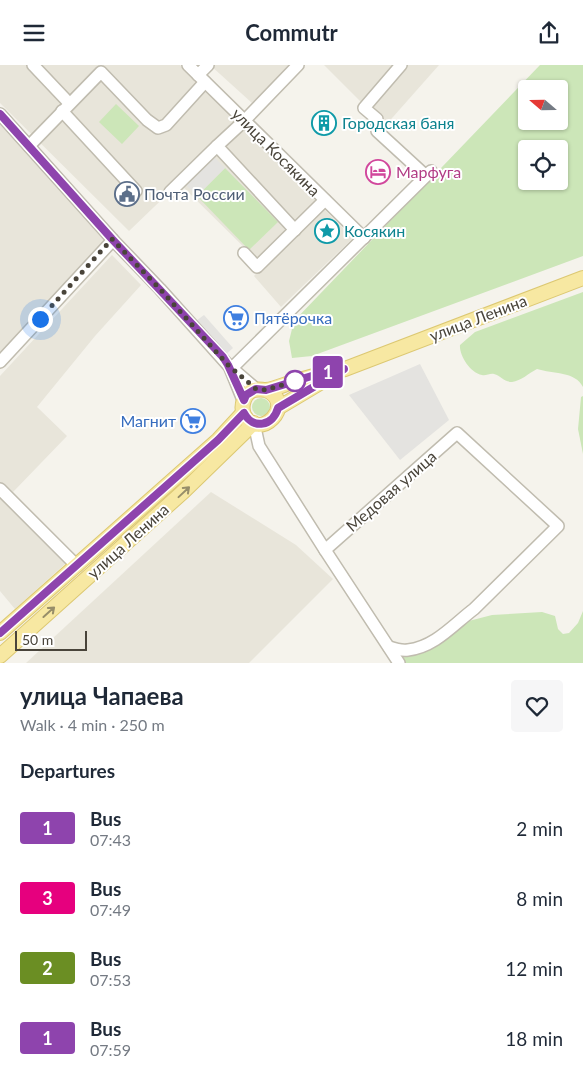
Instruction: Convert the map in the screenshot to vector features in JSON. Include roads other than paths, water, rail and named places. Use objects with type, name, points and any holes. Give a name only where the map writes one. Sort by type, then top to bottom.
[{"type":"main road","name":"улица Ленина","points":[[0,633],[218,440],[244,407],[246,395],[261,389],[344,369],[583,278]]},
{"type":"main road","name":"улица Ленина","points":[[0,656],[184,491],[254,423],[270,422],[278,408],[344,369]]},
{"type":"main road","points":[[261,389],[270,392],[276,399],[278,408]]},
{"type":"main road","points":[[244,407],[250,421],[254,423]]},
{"type":"street","points":[[33,65],[136,191]]},
{"type":"street","name":"улица Косякина","points":[[188,65],[364,238]]},
{"type":"street","points":[[28,146],[66,107],[97,69],[158,128],[166,125],[202,79],[208,65]]},
{"type":"street","points":[[170,192],[244,121],[298,65]]},
{"type":"street","points":[[230,366],[364,238],[428,173],[377,131],[377,119],[364,108],[401,65]]},
{"type":"street","points":[[0,114],[112,239],[230,366],[261,389]]},
{"type":"street","points":[[217,146],[295,230]]},
{"type":"street","points":[[244,253],[257,267],[325,200]]},
{"type":"street","points":[[0,362],[112,239]]},
{"type":"street","points":[[230,366],[244,407]]},
{"type":"street","points":[[254,423],[259,446],[324,550],[399,663]]},
{"type":"street","name":"Медовая улица","points":[[324,550],[456,433],[558,526],[474,609],[448,631],[416,649],[406,651],[389,647]]},
{"type":"street","points":[[0,489],[77,566]]},
{"type":"place","name":"Городская баня","points":[[324,123]]},
{"type":"place","name":"Марфуга","points":[[378,172]]},
{"type":"place","name":"Почта России","points":[[127,194]]},
{"type":"place","name":"Косякин","points":[[327,231]]},
{"type":"place","name":"Пятёрочка","points":[[236,318]]},
{"type":"place","name":"Магнит","points":[[193,421]]}]
